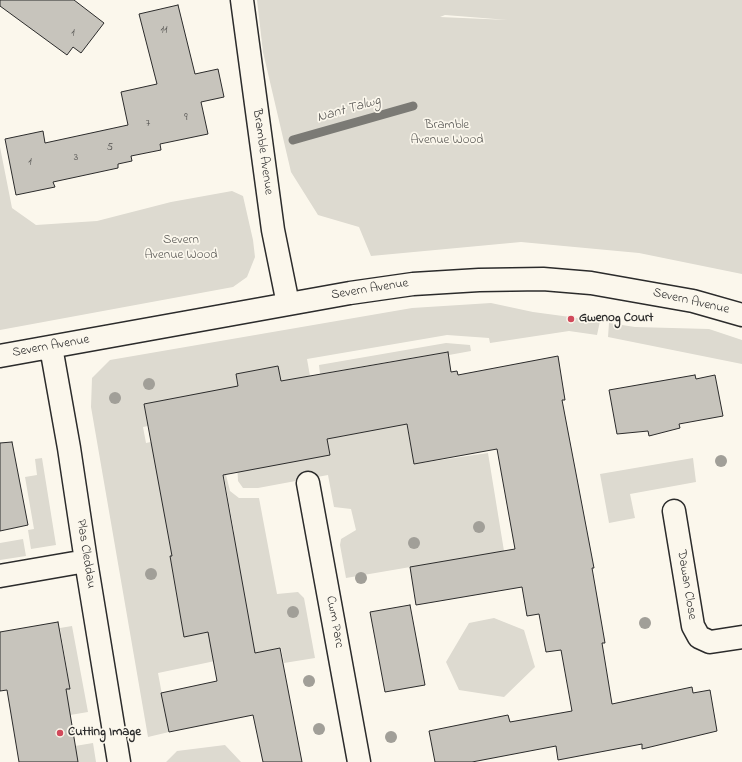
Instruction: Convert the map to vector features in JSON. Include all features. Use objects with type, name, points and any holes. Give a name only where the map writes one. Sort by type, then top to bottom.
[{"type":"street","name":"Bramble Avenue","points":[[242,0],[273,230],[288,304]]},
{"type":"street","name":"Severn Avenue","points":[[0,356],[288,304],[413,284],[479,280],[544,279],[591,283],[693,301],[742,314]]},
{"type":"street","name":"Plas Cleddau","points":[[51,347],[70,448],[86,561],[119,762]]},
{"type":"street","name":"Cwm Parc","points":[[308,483],[359,762]]},
{"type":"street","name":"Dawan Close","points":[[674,511],[693,626],[699,637],[710,642],[742,637]]},
{"type":"street","points":[[0,576],[86,561]]},
{"type":"green space","name":"Bramble Avenue Wood","points":[[257,0],[742,0],[742,274],[639,253],[521,242],[371,256],[359,227],[318,215],[291,172],[263,52]],"holes":[[[445,15],[508,20],[440,17]]]},
{"type":"green space","name":"Severn Avenue Wood","points":[[0,147],[12,208],[36,225],[97,221],[171,202],[232,191],[243,196],[253,240],[255,257],[247,277],[233,287],[0,330]]},
{"type":"green space","points":[[491,303],[533,312],[600,321],[597,335],[569,331],[490,343],[489,338],[447,335],[307,359],[310,376],[281,381],[278,366],[236,374],[238,387],[144,404],[148,426],[143,427],[146,443],[165,439],[190,552],[170,556],[184,637],[208,632],[216,535],[234,532],[218,443],[230,491],[239,498],[259,498],[277,594],[298,592],[304,598],[315,658],[284,663],[281,648],[264,651],[267,666],[215,661],[158,673],[169,732],[148,737],[91,407],[92,378],[110,360],[412,308]]},
{"type":"green space","points":[[609,323],[635,327],[709,329],[742,340],[742,364],[608,337]]},
{"type":"green space","points":[[446,343],[470,345],[471,351],[449,355],[448,352],[411,358],[414,376],[403,378],[399,360],[320,374],[319,365]]},
{"type":"green space","points":[[361,410],[406,421],[414,464],[488,453],[504,551],[346,578],[340,545],[341,539],[356,530],[351,509],[334,507],[328,475],[258,488],[243,488],[238,481],[237,463],[327,439],[365,432]]},
{"type":"green space","points":[[42,458],[56,545],[31,549],[28,530],[34,529],[25,477],[37,475],[35,459]]},
{"type":"green space","points":[[693,458],[696,482],[630,494],[635,518],[609,523],[600,474]]},
{"type":"green space","points":[[23,539],[26,556],[0,560],[0,543]]},
{"type":"green space","points":[[494,618],[524,630],[535,667],[504,697],[459,690],[446,662],[469,623]]},
{"type":"green space","points":[[72,626],[88,712],[70,715],[66,689],[70,688],[60,628]]},
{"type":"green space","points":[[93,743],[96,762],[78,762],[75,746]]},
{"type":"green space","points":[[225,745],[241,762],[166,762],[177,751]]},
{"type":"building","points":[[0,0],[74,0],[104,23],[81,53],[73,47],[67,55],[0,6]]},
{"type":"building","points":[[178,5],[195,74],[218,69],[224,97],[201,102],[208,134],[160,144],[161,150],[131,156],[132,161],[118,164],[118,168],[53,182],[55,187],[16,195],[5,139],[43,131],[45,143],[128,125],[121,92],[157,84],[139,14]]},
{"type":"building","points":[[448,352],[451,372],[457,371],[458,375],[558,356],[565,400],[562,400],[594,568],[592,568],[605,643],[602,643],[612,704],[692,687],[693,693],[710,690],[717,731],[642,749],[642,744],[558,760],[556,746],[472,762],[435,762],[429,731],[508,715],[510,722],[572,711],[561,650],[546,652],[539,614],[527,616],[522,587],[416,605],[410,567],[515,549],[497,449],[414,464],[407,424],[327,439],[330,455],[223,475],[255,653],[280,648],[302,762],[263,762],[253,715],[169,732],[161,693],[217,681],[208,632],[184,637],[170,556],[172,556],[144,404],[238,386],[236,374],[278,366],[281,381]]},
{"type":"building","points":[[695,375],[696,379],[715,375],[723,416],[679,424],[680,428],[649,436],[648,431],[617,434],[609,390]]},
{"type":"building","points":[[12,442],[28,525],[0,531],[0,443]]},
{"type":"building","points":[[410,605],[425,685],[385,692],[370,612]]},
{"type":"building","points":[[58,622],[70,689],[66,689],[78,762],[19,762],[7,690],[0,691],[0,632]]},
{"type":"waterway","name":"Nant Talwg","points":[[293,140],[413,106]]},
{"type":"place","name":"Gwenog Court","points":[[571,319]]},
{"type":"place","name":"Cutting Image","points":[[60,733]]}]
